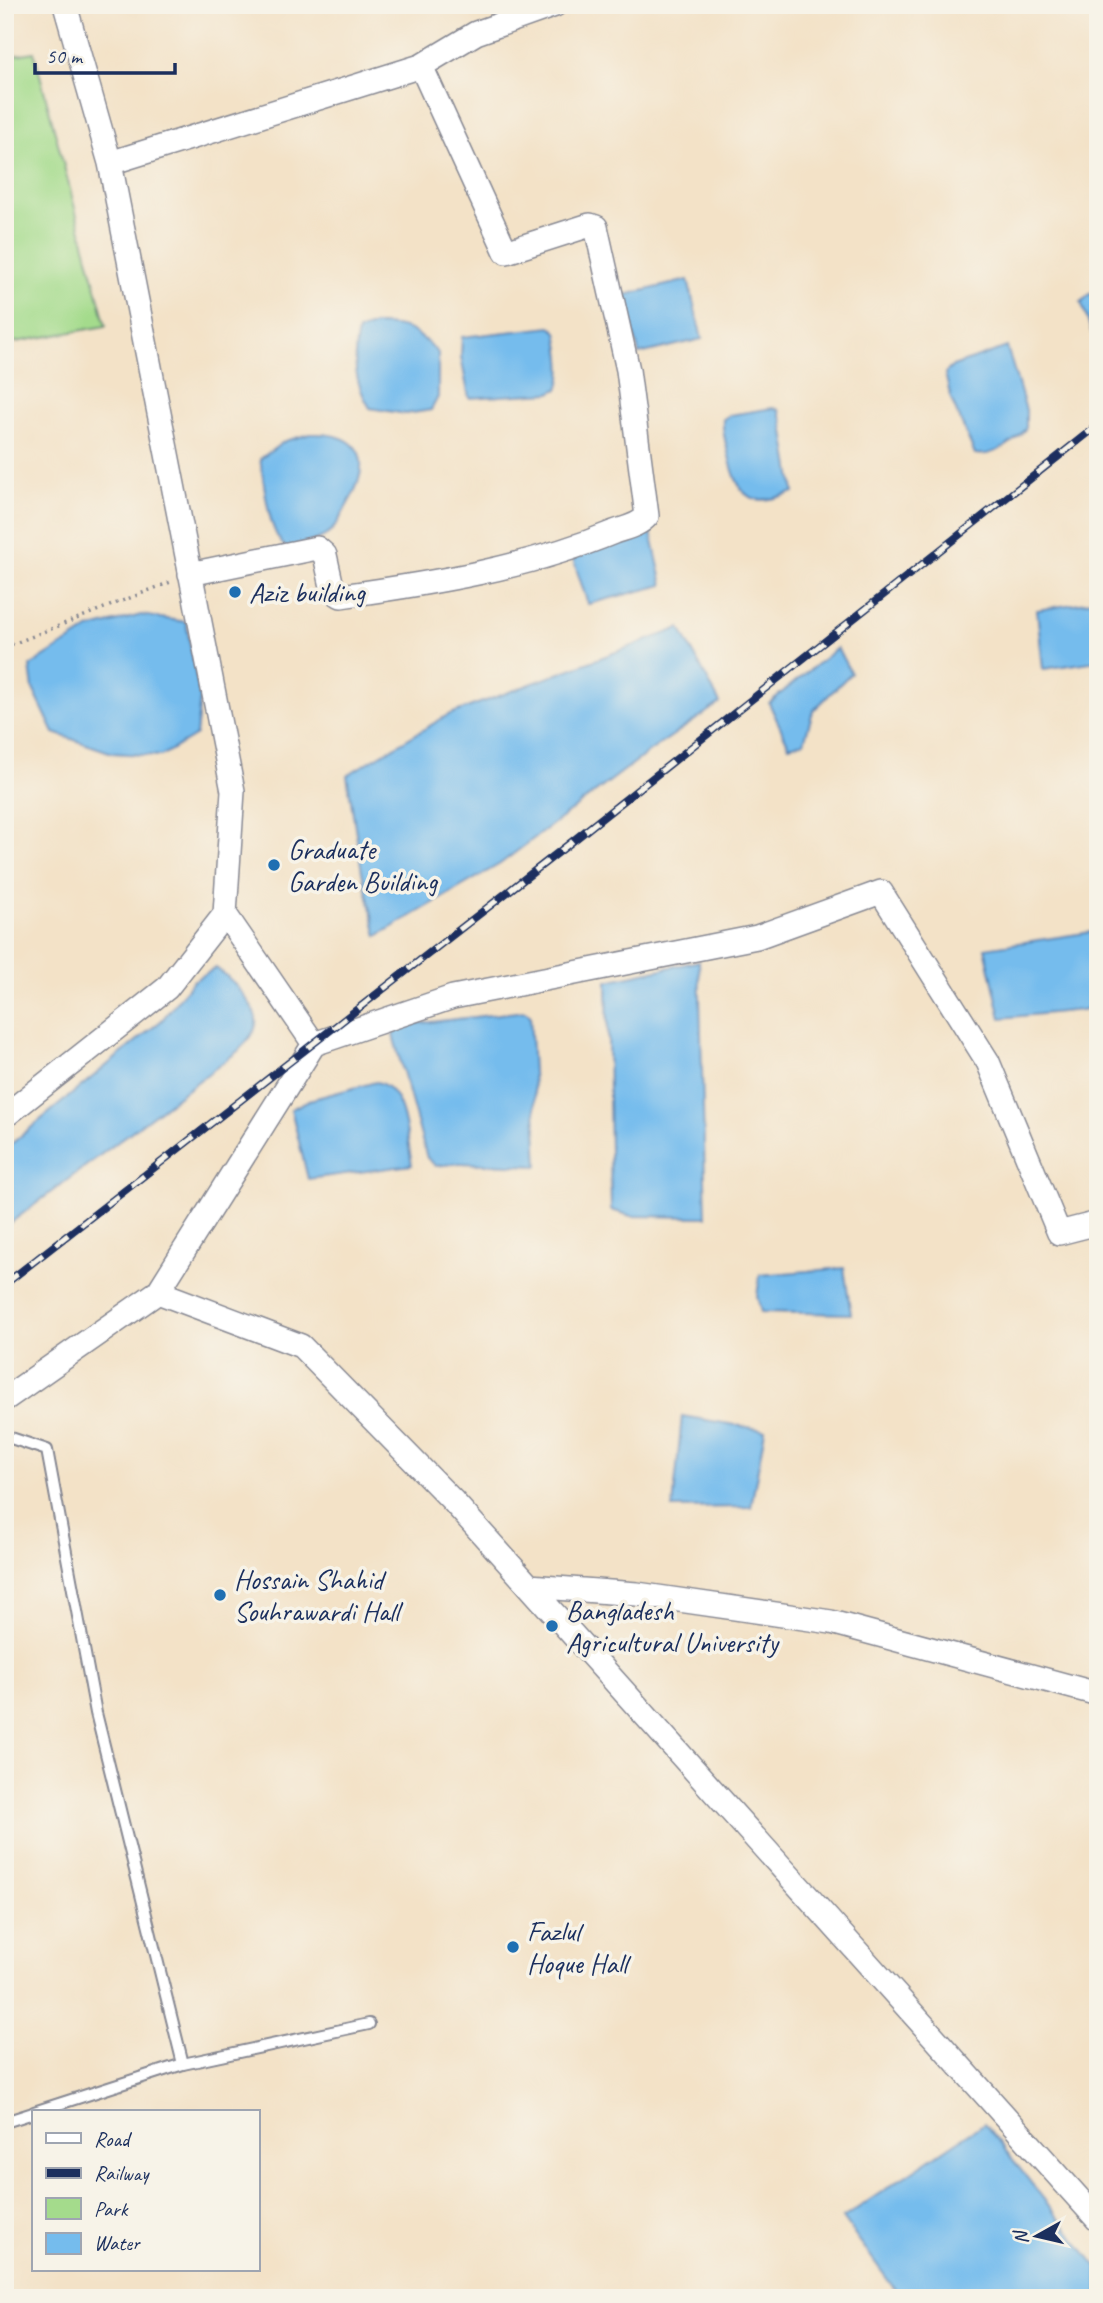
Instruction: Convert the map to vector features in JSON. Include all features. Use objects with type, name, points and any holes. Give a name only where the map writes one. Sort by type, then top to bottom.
[{"type":"street","points":[[5,1116],[167,988],[225,914],[233,791],[110,163],[65,5]]},
{"type":"street","points":[[110,163],[421,66],[476,33],[555,5]]},
{"type":"street","points":[[191,573],[317,548],[325,555],[333,591],[341,596],[443,580],[538,560],[598,539],[647,516],[649,509],[630,382],[596,227],[590,225],[506,252],[421,66]]},
{"type":"street","points":[[5,1399],[158,1292],[314,1044],[453,997],[757,937],[881,892],[988,1062],[1059,1233],[1098,1223]]},
{"type":"street","points":[[225,914],[314,1044]]},
{"type":"street","points":[[158,1292],[301,1346],[452,1500],[1098,2220]]},
{"type":"street","points":[[529,1586],[637,1594],[831,1622],[1098,1694]]},
{"type":"lane","points":[[5,1436],[47,1450],[96,1713],[183,2064]]},
{"type":"lane","points":[[40,2110],[183,2064],[369,2024]]},
{"type":"lane","points":[[5,2122],[32,2113]]},
{"type":"path","points":[[5,647],[191,573]]},
{"type":"green space","points":[[34,52],[106,326],[5,344],[5,57]]},
{"type":"water","points":[[688,280],[702,339],[639,354],[625,295]]},
{"type":"water","points":[[1098,287],[1098,350],[1081,302]]},
{"type":"water","points":[[375,325],[411,330],[438,353],[438,397],[431,410],[406,414],[370,408],[358,380],[355,351],[358,331]]},
{"type":"water","points":[[551,327],[557,332],[562,369],[558,389],[550,393],[469,398],[461,357],[462,337]]},
{"type":"water","points":[[1007,347],[1026,410],[1026,428],[1003,448],[975,454],[951,399],[945,373],[953,366]]},
{"type":"water","points":[[773,408],[779,410],[782,419],[794,492],[779,497],[757,499],[749,496],[737,482],[723,429],[723,419],[730,415]]},
{"type":"water","points":[[310,434],[341,438],[352,444],[361,461],[360,473],[349,502],[331,531],[319,539],[287,548],[280,541],[271,520],[260,459],[285,441]]},
{"type":"water","points":[[650,528],[663,585],[588,604],[571,553]]},
{"type":"water","points":[[1098,600],[1098,661],[1043,669],[1037,610]]},
{"type":"water","points":[[141,615],[186,622],[200,698],[196,735],[161,756],[112,753],[54,733],[33,689],[30,666],[89,629]]},
{"type":"water","points":[[680,628],[720,703],[650,751],[500,864],[377,936],[362,872],[347,775],[448,715]]},
{"type":"water","points":[[837,648],[851,673],[813,711],[804,742],[789,746],[769,703]]},
{"type":"water","points":[[1098,931],[1098,1005],[1082,1010],[1001,1018],[985,948]]},
{"type":"water","points":[[699,961],[706,1217],[631,1216],[611,1210],[607,981]]},
{"type":"water","points":[[216,968],[235,985],[253,1010],[256,1024],[249,1039],[238,1051],[5,1227],[5,1149],[162,1020],[193,981]]},
{"type":"water","points":[[525,1011],[530,1015],[538,1166],[460,1163],[436,1166],[427,1158],[393,1035],[397,1030],[414,1024]]},
{"type":"water","points":[[376,1082],[386,1086],[399,1104],[412,1165],[308,1179],[291,1109],[309,1100]]},
{"type":"water","points":[[844,1268],[851,1314],[761,1312],[757,1296],[760,1275]]},
{"type":"water","points":[[682,1416],[765,1430],[751,1507],[673,1508]]},
{"type":"water","points":[[984,2123],[1098,2268],[1098,2298],[901,2298],[843,2218]]},
{"type":"railway","points":[[5,1284],[564,848],[1098,425]]},
{"type":"place","name":"Aziz building","points":[[235,592]]},
{"type":"place","name":"Graduate Garden Building","points":[[274,865]]},
{"type":"place","name":"Hossain Shahid Souhrawardi Hall","points":[[220,1595]]},
{"type":"place","name":"Bangladesh Agricultural University","points":[[552,1626]]},
{"type":"place","name":"Fazlul Hoque Hall","points":[[513,1947]]}]
